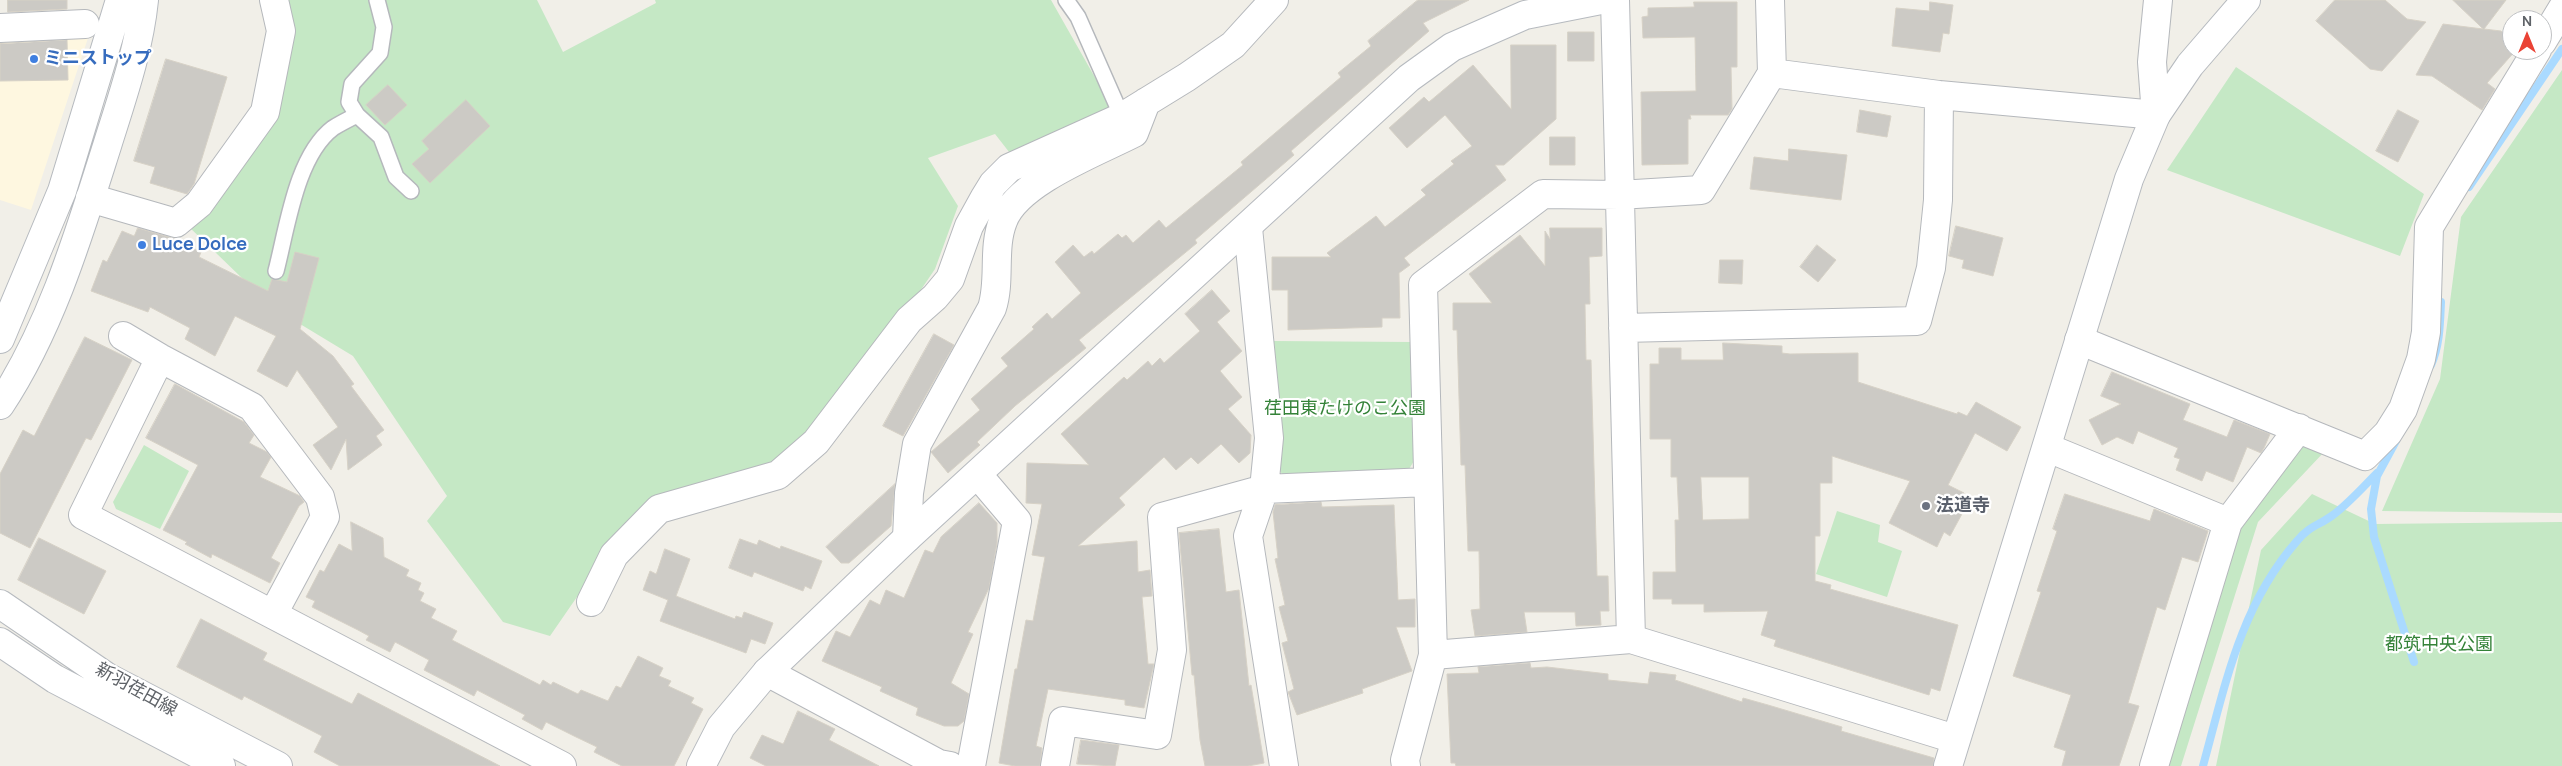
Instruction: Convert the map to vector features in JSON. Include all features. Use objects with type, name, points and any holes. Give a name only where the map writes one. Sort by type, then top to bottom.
[{"type":"street","points":[[0,339],[62,190],[120,0]]},
{"type":"street","points":[[0,405],[39,331],[90,198],[140,34],[144,0]]},
{"type":"street","points":[[90,198],[176,223],[199,204],[265,112],[281,31],[274,0]]},
{"type":"street","points":[[590,602],[614,555],[659,509],[778,475],[816,442],[909,320],[936,297],[950,279],[970,226],[985,196],[993,184],[1009,168],[1122,117],[1187,77],[1233,45],[1274,0]]},
{"type":"street","points":[[701,766],[721,728],[767,672],[908,538],[1248,228],[1409,78],[1452,46],[1525,15],[1602,0]]},
{"type":"street","points":[[1615,0],[1631,639]]},
{"type":"street","points":[[1406,766],[1405,760],[1434,656],[1423,285],[1543,194],[1619,195],[1701,190],[1772,73],[1770,0]]},
{"type":"street","points":[[2156,115],[2152,62],[2158,0]]},
{"type":"street","points":[[1948,766],[2048,448],[2078,340],[2129,178],[2156,115],[2190,65],[2246,0]]},
{"type":"street","points":[[2552,26],[2562,9]]},
{"type":"street","points":[[0,28],[85,24]]},
{"type":"street","points":[[2078,340],[2365,456],[2388,433],[2403,410],[2421,359],[2426,332],[2429,227],[2531,60]]},
{"type":"street","points":[[1772,73],[1939,94],[2156,115]]},
{"type":"street","points":[[1623,328],[1917,321],[1931,268],[1938,200],[1939,94]]},
{"type":"street","points":[[908,538],[908,493],[917,444],[992,308],[998,291],[998,247],[1003,221],[1014,202],[1030,187],[1134,133],[1146,102]]},
{"type":"street","points":[[1248,228],[1269,438],[1264,489],[1248,536],[1284,766]]},
{"type":"street","points":[[123,336],[252,407],[320,497],[326,517],[273,614]]},
{"type":"street","points":[[160,358],[83,515],[562,766]]},
{"type":"street","points":[[2154,766],[2228,522],[2299,428]]},
{"type":"street","points":[[2048,448],[2228,522]]},
{"type":"street","points":[[971,766],[1017,521],[978,475]]},
{"type":"street","points":[[1055,766],[1063,722],[1157,735],[1172,650],[1162,517],[1264,489],[1428,482]]},
{"type":"street","name":"新羽荏田線","points":[[0,604],[107,677],[278,766]]},
{"type":"street","points":[[1434,656],[1631,639],[1955,740]]},
{"type":"street","name":"新羽荏田線","points":[[0,642],[56,679],[221,766]]},
{"type":"street","points":[[767,672],[939,764],[950,766]]},
{"type":"lane","points":[[377,0],[384,27],[380,52],[352,84],[349,102],[357,115],[382,137],[396,177],[411,191]]},
{"type":"lane","points":[[1066,0],[1078,17],[1122,117]]},
{"type":"lane","points":[[276,272],[303,170],[317,145],[332,129],[357,115]]},
{"type":"shaded area","points":[[91,29],[31,210],[0,200],[0,35]]},
{"type":"green space","points":[[280,0],[537,0],[563,52],[656,3],[655,0],[1051,0],[1114,111],[1013,157],[995,134],[928,158],[958,206],[935,269],[897,325],[774,470],[654,506],[596,560],[579,594],[550,636],[503,622],[427,521],[447,496],[353,356],[272,307],[187,225],[255,135]]},
{"type":"green space","points":[[2236,67],[2424,194],[2400,256],[2167,170]]},
{"type":"green space","points":[[2562,70],[2562,513],[2382,511],[2440,379],[2461,217]]},
{"type":"green space","name":"荏田東たけのこ公園","points":[[1274,341],[1411,342],[1414,461],[1409,469],[1400,472],[1284,477],[1280,471]]},
{"type":"green space","points":[[2303,441],[2325,451],[2258,522],[2181,766],[2168,766],[2241,521]]},
{"type":"green space","points":[[144,445],[189,471],[160,529],[116,509],[113,502]]},
{"type":"green space","name":"都筑中央公園","points":[[2312,494],[2375,524],[2562,522],[2562,766],[2216,766],[2261,550]]},
{"type":"green space","points":[[1837,511],[1880,525],[1878,542],[1902,551],[1887,597],[1816,574]]},
{"type":"building","points":[[8,0],[67,0],[67,9],[8,12]]},
{"type":"building","points":[[1418,0],[1469,0],[1423,23],[1429,31],[1291,151],[1294,155],[1195,240],[1197,243],[1079,340],[1086,348],[1015,406],[977,442],[980,445],[948,473],[931,452],[980,410],[971,399],[1008,366],[1001,358],[1034,329],[1032,327],[1047,313],[1052,319],[1081,293],[1055,262],[1073,245],[1084,257],[1092,251],[1094,254],[1118,234],[1122,238],[1126,235],[1133,243],[1159,220],[1166,228],[1243,165],[1241,162],[1341,77],[1338,73],[1371,46],[1368,41]]},
{"type":"building","points":[[2335,0],[2385,0],[2407,19],[2426,22],[2382,71],[2370,69],[2316,21]]},
{"type":"building","points":[[2453,0],[2506,0],[2484,29],[2502,32],[2502,60],[2507,60],[2487,83],[2495,89],[2482,110],[2432,76],[2416,75],[2443,24],[2483,29]]},
{"type":"building","points":[[1694,2],[1737,2],[1737,67],[1731,67],[1732,109],[1728,115],[1690,115],[1691,119],[1688,119],[1688,164],[1642,165],[1641,92],[1696,91],[1695,37],[1643,38],[1642,17],[1648,16],[1648,8],[1694,7]]},
{"type":"building","points":[[1930,2],[1953,5],[1949,34],[1943,33],[1940,52],[1892,46],[1896,8],[1929,11]]},
{"type":"building","points":[[1568,32],[1594,32],[1594,61],[1568,61]]},
{"type":"building","name":"ミニストップ","points":[[67,40],[68,80],[0,81],[0,44]]},
{"type":"building","points":[[1511,45],[1556,45],[1556,119],[1504,165],[1495,165],[1506,180],[1404,258],[1410,265],[1399,273],[1400,318],[1382,318],[1382,327],[1288,330],[1288,290],[1272,290],[1272,257],[1331,257],[1327,253],[1376,216],[1385,227],[1426,195],[1421,190],[1454,164],[1451,161],[1472,146],[1445,115],[1407,148],[1389,128],[1424,97],[1429,102],[1473,65],[1511,109]]},
{"type":"building","points":[[166,59],[227,77],[194,184],[187,194],[150,183],[155,167],[134,161]]},
{"type":"building","points":[[388,85],[407,105],[385,125],[366,105]]},
{"type":"building","points":[[466,100],[490,126],[430,183],[412,164],[429,149],[422,141]]},
{"type":"building","points":[[1860,110],[1891,116],[1887,137],[1857,132]]},
{"type":"building","points":[[2398,110],[2419,121],[2398,162],[2376,151]]},
{"type":"building","points":[[1550,137],[1575,137],[1575,165],[1550,165]]},
{"type":"building","points":[[1789,149],[1847,155],[1841,200],[1750,189],[1754,157],[1788,161]]},
{"type":"building","points":[[1956,226],[2003,238],[1993,276],[1962,268],[1964,260],[1949,256]]},
{"type":"building","points":[[138,228],[172,238],[201,252],[199,257],[268,291],[272,279],[287,282],[295,252],[319,258],[300,329],[333,356],[354,384],[351,386],[384,430],[376,436],[382,445],[348,470],[346,439],[331,470],[313,445],[338,427],[297,370],[287,387],[257,371],[276,336],[235,316],[215,356],[185,339],[190,328],[150,307],[148,312],[91,291],[103,260],[107,262],[122,231],[134,236]]},
{"type":"building","points":[[1550,228],[1602,228],[1602,256],[1589,257],[1590,304],[1585,304],[1586,360],[1591,360],[1597,576],[1608,576],[1609,611],[1600,611],[1601,625],[1576,626],[1575,612],[1524,612],[1527,632],[1475,636],[1471,610],[1480,609],[1479,551],[1468,551],[1465,465],[1461,465],[1457,330],[1453,330],[1453,303],[1492,303],[1469,274],[1520,235],[1545,266],[1545,231],[1550,239]]},
{"type":"building","points":[[1817,245],[1836,260],[1818,282],[1800,267]]},
{"type":"building","points":[[1720,260],[1743,260],[1742,284],[1719,283]]},
{"type":"building","points":[[1212,290],[1230,311],[1217,322],[1242,351],[1220,371],[1242,397],[1228,409],[1251,435],[1250,453],[1239,463],[1221,444],[1198,464],[1191,457],[1176,470],[1164,457],[1119,498],[1125,505],[1078,546],[1137,541],[1138,572],[1150,570],[1152,596],[1142,597],[1148,664],[1154,664],[1144,708],[1125,705],[1125,700],[1048,689],[1036,746],[1042,748],[1040,766],[1015,766],[999,763],[1015,669],[1017,669],[1026,620],[1033,621],[1045,557],[1032,555],[1042,504],[1026,503],[1027,463],[1089,465],[1061,434],[1124,377],[1127,380],[1148,361],[1152,366],[1160,358],[1164,363],[1200,331],[1185,314]]},
{"type":"building","points":[[934,334],[954,345],[903,436],[883,426]]},
{"type":"building","points":[[85,337],[132,360],[91,440],[86,438],[30,548],[0,533],[0,474],[23,430],[34,436]]},
{"type":"building","points":[[1723,343],[1782,346],[1782,353],[1790,354],[1858,353],[1858,382],[1967,416],[1976,402],[2021,427],[2007,451],[1975,433],[1948,485],[1964,493],[1956,508],[1963,512],[1950,536],[1944,532],[1937,547],[1889,523],[1910,481],[1832,456],[1832,483],[1820,483],[1820,536],[1815,536],[1815,581],[1831,585],[1830,589],[1958,625],[1940,691],[1931,688],[1929,695],[1774,646],[1776,640],[1761,635],[1768,611],[1704,612],[1704,604],[1672,604],[1672,599],[1653,599],[1653,572],[1676,572],[1675,520],[1679,520],[1677,477],[1671,477],[1671,439],[1650,439],[1650,364],[1659,364],[1659,348],[1681,348],[1681,360],[1723,360]],"holes":[[[1701,477],[1749,477],[1749,519],[1703,520]]]},
{"type":"building","points":[[2112,372],[2190,404],[2183,420],[2227,437],[2234,420],[2270,434],[2264,448],[2261,453],[2247,447],[2233,482],[2206,471],[2202,481],[2176,470],[2180,459],[2174,457],[2178,448],[2138,431],[2133,444],[2117,437],[2102,445],[2089,420],[2121,404],[2101,396]]},
{"type":"building","points":[[175,384],[244,422],[254,435],[249,443],[267,452],[271,457],[260,477],[300,496],[304,502],[299,506],[271,558],[280,563],[270,583],[212,554],[211,558],[185,544],[187,542],[163,530],[198,465],[146,438]]},
{"type":"building","points":[[895,484],[891,526],[849,563],[841,563],[826,547]]},
{"type":"building","points":[[2065,494],[2150,521],[2154,509],[2208,531],[2198,562],[2182,557],[2165,610],[2157,607],[2128,703],[2139,706],[2119,766],[2062,766],[2066,751],[2054,747],[2071,695],[2013,676],[2041,592],[2037,591],[2057,531],[2053,529]]},
{"type":"building","points":[[1321,502],[1322,507],[1394,505],[1398,600],[1415,599],[1415,627],[1396,627],[1412,671],[1362,689],[1363,693],[1297,715],[1288,692],[1294,689],[1282,643],[1288,641],[1279,607],[1285,605],[1275,559],[1278,558],[1273,512],[1275,505]]},
{"type":"building","points":[[979,503],[997,523],[997,543],[989,588],[968,632],[973,634],[951,683],[969,694],[964,721],[958,726],[944,726],[916,715],[918,708],[880,691],[882,687],[822,661],[836,631],[850,637],[870,600],[880,605],[886,590],[904,598],[925,550],[933,553],[941,537]]},
{"type":"building","points":[[351,522],[383,538],[384,557],[409,570],[406,576],[421,583],[418,590],[424,593],[420,601],[436,609],[431,618],[457,631],[452,640],[540,685],[543,680],[551,685],[553,682],[578,694],[581,690],[608,701],[616,686],[621,688],[638,656],[663,668],[659,676],[671,681],[668,686],[694,698],[691,703],[703,709],[674,766],[622,766],[594,752],[597,747],[546,722],[542,730],[522,719],[525,715],[477,690],[474,696],[424,670],[429,660],[395,642],[390,652],[366,640],[369,636],[312,607],[315,601],[306,597],[320,570],[324,572],[339,544],[352,551]]},
{"type":"building","points":[[1219,529],[1226,592],[1239,590],[1249,686],[1251,685],[1264,763],[1248,766],[1205,766],[1200,740],[1194,675],[1192,675],[1179,533]]},
{"type":"building","points":[[39,538],[106,571],[84,614],[18,580]]},
{"type":"building","points":[[740,539],[757,545],[759,540],[780,549],[781,546],[822,561],[811,589],[805,586],[803,591],[754,572],[752,577],[729,568]]},
{"type":"building","points":[[665,549],[690,559],[676,596],[735,619],[736,616],[742,618],[744,612],[773,623],[765,644],[751,639],[746,653],[660,621],[668,600],[643,590],[650,571],[656,574]]},
{"type":"building","points":[[201,619],[267,653],[263,660],[352,704],[358,693],[500,766],[340,766],[314,752],[322,736],[244,696],[242,700],[177,667]]},
{"type":"building","points":[[1530,663],[1531,668],[1547,667],[1608,674],[1608,680],[1648,684],[1650,672],[1676,675],[1675,680],[1742,702],[1743,698],[1768,705],[1842,727],[1841,731],[1934,758],[1933,766],[1456,766],[1455,763],[1451,763],[1447,674],[1479,673],[1478,667]]},
{"type":"building","points":[[798,711],[835,729],[829,740],[879,766],[766,766],[750,758],[762,735],[783,744]]},
{"type":"building","points":[[1081,740],[1119,745],[1115,766],[1077,764]]},
{"type":"waterway","points":[[2469,187],[2562,49]]},
{"type":"waterway","points":[[2431,365],[2438,342],[2441,302]]},
{"type":"waterway","points":[[2396,441],[2377,476],[2371,509],[2374,537],[2414,662]]},
{"type":"waterway","points":[[2203,766],[2227,677],[2248,620],[2261,592],[2277,566],[2301,536],[2339,510],[2377,473]]},
{"type":"place","name":"ミニストップ","points":[[34,59]]},
{"type":"place","name":"Luce Dolce","points":[[142,245]]},
{"type":"place","name":"法道寺","points":[[1926,506]]}]
